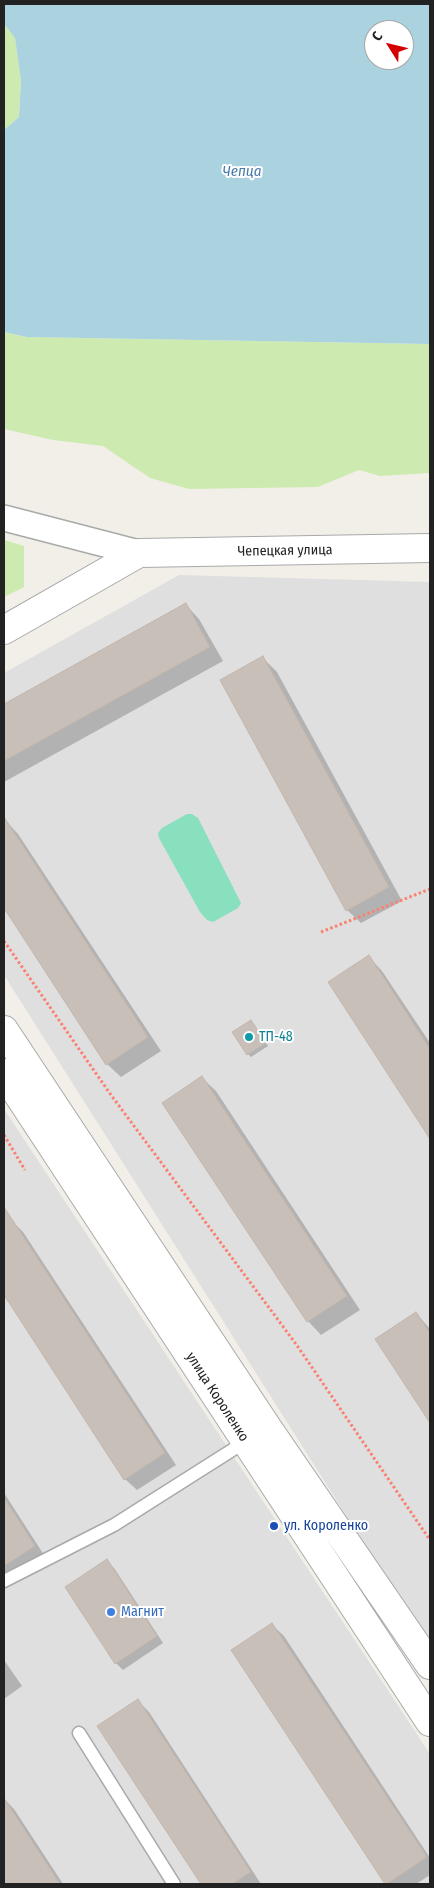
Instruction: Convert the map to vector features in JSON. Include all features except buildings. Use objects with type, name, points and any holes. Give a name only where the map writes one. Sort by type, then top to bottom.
[{"type":"street","points":[[4,518],[139,553]]},
{"type":"street","name":"Чепецкая улица","points":[[139,553],[430,548]]},
{"type":"street","points":[[4,630],[139,553]]},
{"type":"street","name":"улица Короленко","points":[[4,1030],[256,1434],[430,1722]]},
{"type":"street","name":"улица Короленко","points":[[4,1073],[256,1434],[430,1666]]},
{"type":"lane","points":[[4,1581],[114,1525],[256,1434]]},
{"type":"lane","points":[[79,1733],[174,1884]]},
{"type":"path","points":[[321,932],[430,889]]},
{"type":"path","points":[[4,941],[111,1096],[296,1344],[430,1540]]},
{"type":"path","points":[[4,1135],[26,1170]]},
{"type":"shaded area","points":[[179,575],[430,582],[430,1648],[4,975],[4,673]]},
{"type":"shaded area","points":[[4,1109],[430,1754],[430,1884],[4,1884]]},
{"type":"green space","points":[[4,24],[15,38],[21,81],[19,117],[4,130]]},
{"type":"green space","points":[[4,332],[27,337],[430,344],[430,473],[380,476],[359,470],[318,487],[189,489],[150,478],[103,446],[53,440],[4,429]]},
{"type":"green space","points":[[4,540],[24,546],[24,587],[4,597]]},
{"type":"green space","points":[[187,814],[192,814],[198,818],[241,903],[238,908],[213,922],[207,920],[200,912],[159,838],[158,833],[162,828]]},
{"type":"water","name":"Чепца","points":[[4,4],[430,4],[430,344],[27,337],[4,332],[4,130],[19,117],[21,81],[15,38],[4,24]]},
{"type":"place","name":"ТП-48","points":[[249,1037]]},
{"type":"place","name":"ул. Короленко","points":[[274,1526]]},
{"type":"place","name":"Магнит","points":[[111,1612]]}]
